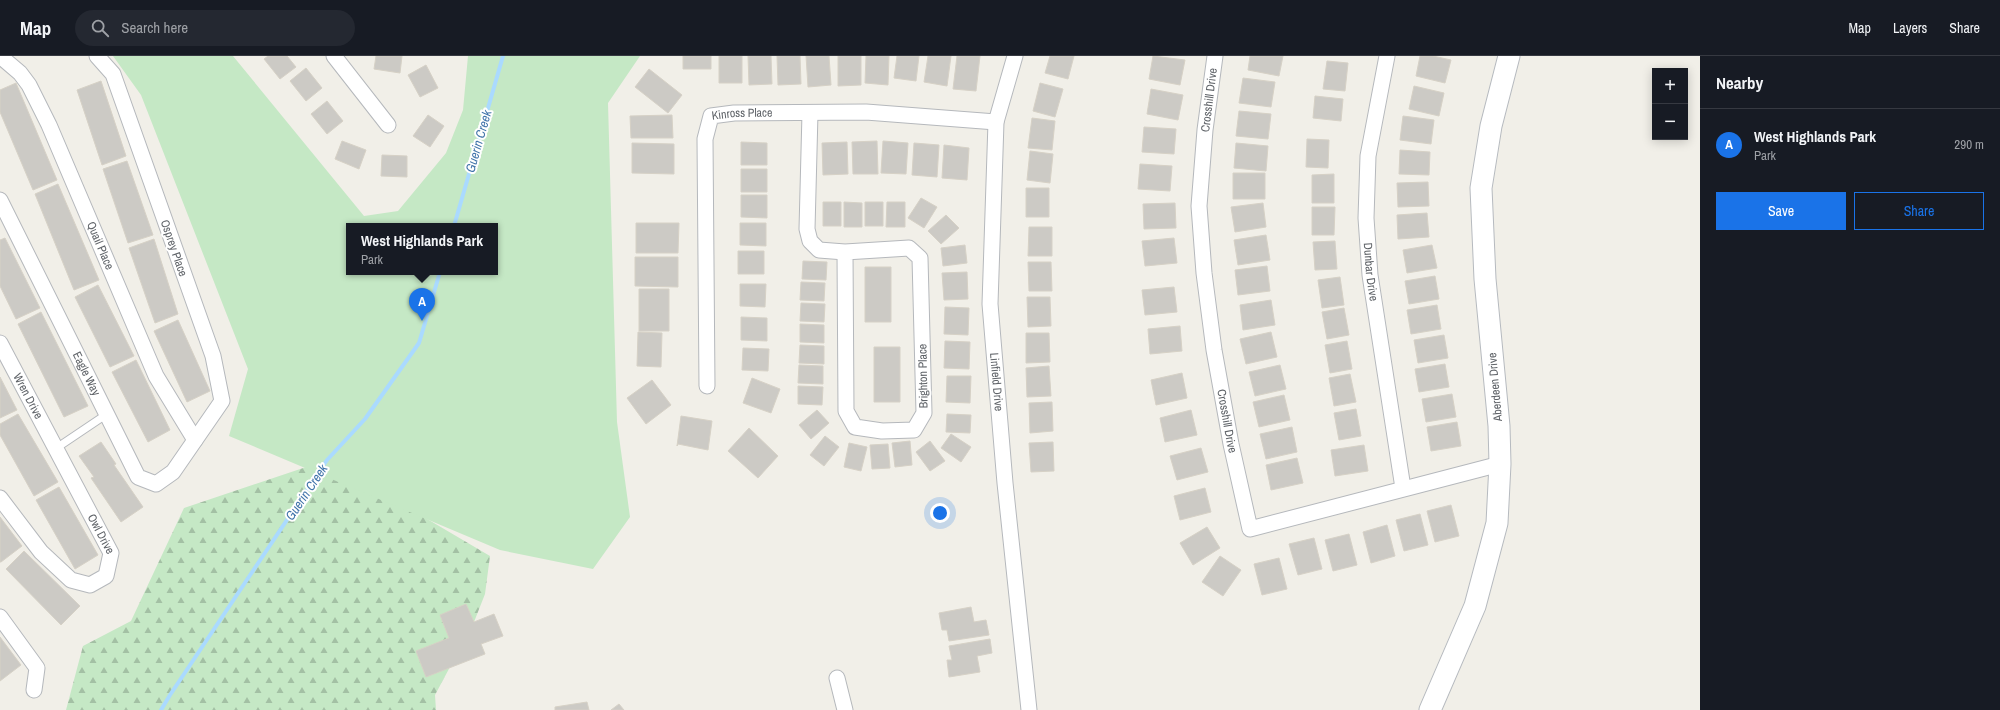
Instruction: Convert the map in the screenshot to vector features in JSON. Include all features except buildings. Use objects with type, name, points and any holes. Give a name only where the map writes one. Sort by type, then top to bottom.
[{"type":"street","name":"Quail Place","points":[[0,56],[20,73],[30,85],[49,125],[156,376],[195,440]]},
{"type":"street","name":"Osprey Place","points":[[97,56],[113,74],[213,356],[222,401],[195,440]]},
{"type":"street","points":[[334,56],[388,125]]},
{"type":"street","name":"Linfield Drive","points":[[1014,56],[996,122],[990,304],[1005,483],[1029,710]]},
{"type":"street","name":"Crosshill Drive","points":[[1215,56],[1205,130],[1199,206],[1204,272],[1218,374],[1231,444],[1250,529],[1500,464]]},
{"type":"street","name":"Dunbar Drive","points":[[1387,56],[1368,156],[1366,218],[1370,275],[1403,488]]},
{"type":"street","name":"Aberdeen Drive","points":[[1430,710],[1475,606],[1497,523],[1500,464],[1499,426],[1485,279],[1481,188],[1491,126],[1509,56]]},
{"type":"street","name":"Kinross Place","points":[[707,386],[705,139],[712,116],[734,113],[866,112],[996,122]]},
{"type":"street","name":"Brighton Place","points":[[810,113],[807,229],[810,241],[819,250],[845,252],[909,248],[920,258],[924,413],[914,430],[882,431],[855,427],[846,411],[845,252]]},
{"type":"street","name":"Eagle Way","points":[[0,200],[138,477],[156,484],[173,472],[195,440]]},
{"type":"street","name":"Wren Drive","points":[[0,343],[54,449]]},
{"type":"street","name":"Owl Drive","points":[[0,498],[41,552],[71,580],[90,586],[106,576],[111,553],[54,449]]},
{"type":"street","points":[[0,617],[37,668],[34,690]]},
{"type":"street","points":[[838,678],[845,710]]},
{"type":"lane","points":[[54,449],[107,414]]},
{"type":"green space","points":[[113,56],[233,56],[364,216],[398,211],[446,153],[463,110],[468,56],[640,56],[608,103],[617,422],[630,517],[593,569],[500,550],[229,436],[248,369],[141,95]]},
{"type":"green space","points":[[327,460],[490,556],[485,594],[474,622],[435,695],[436,710],[66,710],[83,646],[131,621],[184,508]]},
{"type":"waterway","name":"Guerin Creek","points":[[455,223],[503,56]]},
{"type":"waterway","name":"Guerin Creek","points":[[161,710],[327,460],[365,419],[419,343],[439,275]]},
{"type":"place","name":"West Highlands Park","points":[[422,321]]}]
